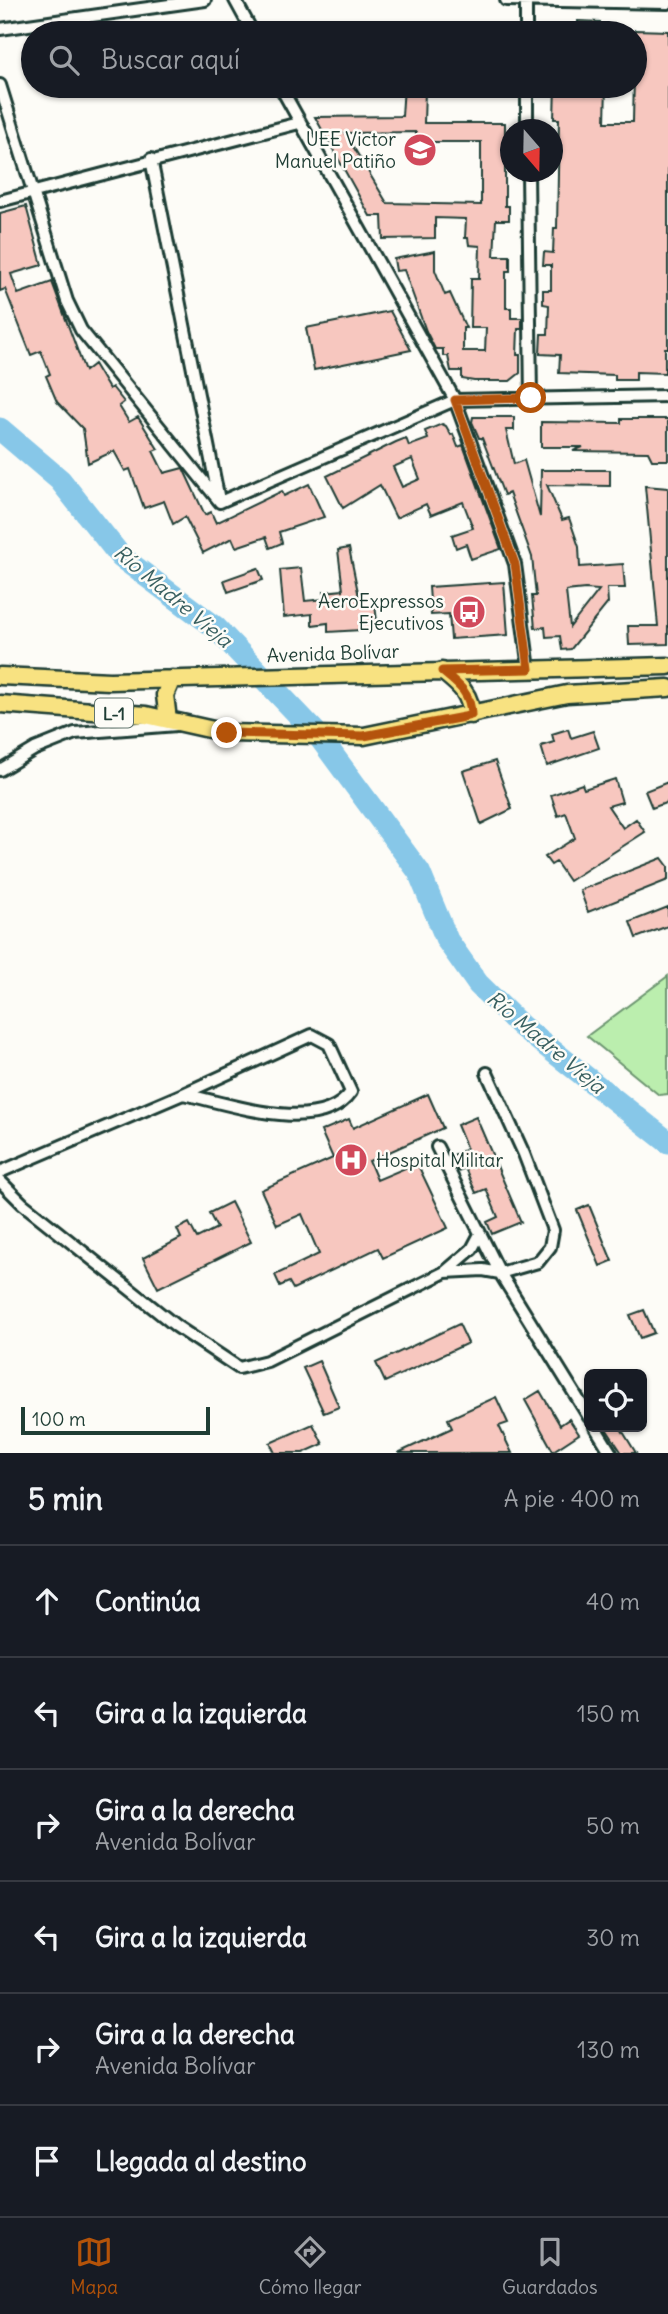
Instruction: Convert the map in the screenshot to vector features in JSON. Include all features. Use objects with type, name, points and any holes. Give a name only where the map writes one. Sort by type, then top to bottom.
[{"type":"main road","name":"Avenida Bolívar","points":[[0,676],[110,681],[400,671],[668,666]]},
{"type":"main road","points":[[442,671],[460,685],[469,698],[468,716]]},
{"type":"main road","points":[[168,720],[165,695],[172,679]]},
{"type":"main road","name":"L-1","points":[[0,704],[168,720],[227,733],[364,736],[567,694],[668,688]]},
{"type":"street","points":[[57,21],[205,0]]},
{"type":"street","points":[[235,0],[246,21]]},
{"type":"street","points":[[506,0],[668,3]]},
{"type":"street","points":[[526,0],[526,21]]},
{"type":"street","points":[[0,29],[21,26]]},
{"type":"street","points":[[0,85],[67,301],[81,330],[220,502]]},
{"type":"street","points":[[286,98],[455,400],[515,564],[529,669]]},
{"type":"street","points":[[527,98],[527,119]]},
{"type":"street","points":[[0,201],[151,159],[299,123]]},
{"type":"street","points":[[151,159],[220,502]]},
{"type":"street","points":[[528,182],[531,398]]},
{"type":"street","points":[[220,502],[455,400],[668,396]]},
{"type":"street","points":[[0,770],[35,749],[75,733],[187,724]]},
{"type":"street","points":[[0,1171],[183,1094],[312,1035],[329,1044],[351,1092],[342,1104],[313,1115],[283,1115],[183,1094]]},
{"type":"street","points":[[446,1272],[483,1270],[500,1273],[538,1262],[550,1247],[553,1230],[524,1154],[487,1073]]},
{"type":"street","points":[[437,1147],[500,1273],[584,1410]]},
{"type":"street","points":[[0,1181],[23,1204],[176,1326],[239,1368],[267,1361],[446,1272],[472,1249],[480,1234]]},
{"type":"street","points":[[598,1432],[611,1453]]},
{"type":"green space","points":[[668,976],[668,1094],[659,1095],[587,1036]]},
{"type":"building","points":[[647,30],[668,31],[668,348],[665,348],[665,373],[636,372],[636,380],[615,380],[615,375],[559,373],[560,355],[540,354],[541,334],[548,334],[549,305],[543,304],[543,290],[551,290],[551,265],[543,265],[544,252],[553,253],[554,228],[557,228],[558,182],[563,182],[563,119],[554,119],[555,98],[606,98],[605,122],[633,122],[634,98],[647,98]]},
{"type":"building","points":[[403,98],[425,98],[424,123],[500,123],[500,182],[505,182],[505,206],[509,206],[509,220],[496,220],[494,256],[510,256],[510,271],[506,271],[506,308],[511,308],[511,318],[522,318],[522,329],[518,329],[517,355],[520,355],[520,373],[510,381],[474,381],[462,379],[462,371],[451,371],[448,356],[443,356],[443,349],[435,349],[426,331],[404,270],[396,271],[394,259],[435,251],[435,270],[445,295],[450,293],[466,328],[463,328],[463,351],[485,351],[486,328],[470,328],[471,279],[479,279],[480,246],[469,245],[468,238],[465,238],[466,219],[435,218],[435,238],[383,239],[382,216],[370,216],[315,117],[402,116]],"holes":[[[416,132],[416,142],[481,142],[481,205],[387,203],[345,133]]]},
{"type":"building","points":[[26,206],[42,265],[11,274],[18,294],[52,282],[85,371],[94,364],[109,389],[112,387],[124,402],[119,406],[129,422],[138,417],[158,449],[153,451],[164,473],[183,468],[205,515],[211,512],[216,523],[282,491],[284,496],[309,484],[324,517],[279,532],[282,543],[270,548],[266,537],[236,547],[232,538],[203,553],[185,517],[173,524],[164,501],[144,508],[130,469],[125,471],[114,451],[88,463],[83,429],[57,402],[46,376],[50,374],[41,351],[31,355],[5,289],[0,291],[0,213]]},
{"type":"building","points":[[390,311],[411,350],[314,370],[306,328]]},
{"type":"building","points":[[473,417],[514,417],[514,430],[506,430],[514,464],[524,460],[540,517],[541,470],[610,470],[610,486],[547,485],[562,520],[569,518],[579,547],[580,567],[623,564],[625,588],[607,588],[608,603],[571,649],[562,650],[560,636],[546,637],[545,627],[535,628],[532,596],[536,596],[532,557],[509,493],[504,495],[482,438],[479,438],[472,422]],"holes":[[[599,590],[570,627],[566,591]]]},
{"type":"building","points":[[621,419],[668,419],[668,460],[652,460],[648,452],[573,451],[583,447],[541,447],[541,422],[621,423]]},
{"type":"building","points":[[442,424],[453,434],[458,447],[463,445],[501,549],[471,559],[466,544],[456,548],[452,535],[473,528],[463,502],[431,515],[426,504],[396,518],[380,485],[343,508],[327,476],[406,438],[409,446],[428,439],[425,431]],"holes":[[[412,459],[420,479],[402,487],[393,467]]]},
{"type":"building","points":[[645,486],[668,488],[668,644],[629,645],[628,626],[658,626]]},
{"type":"building","points":[[349,548],[359,597],[363,597],[364,606],[375,605],[378,629],[328,632],[328,623],[312,625],[312,614],[284,617],[280,570],[301,568],[305,601],[325,599],[324,592],[343,590],[338,550]]},
{"type":"building","points":[[258,568],[263,580],[228,592],[224,580]]},
{"type":"building","points":[[504,582],[508,635],[451,639],[449,614],[431,615],[429,587]]},
{"type":"building","points":[[568,729],[571,738],[593,731],[599,748],[547,766],[541,746],[554,742],[552,734]]},
{"type":"building","points":[[495,761],[512,809],[481,824],[463,771]]},
{"type":"building","points":[[615,779],[622,802],[608,806],[623,828],[636,819],[645,832],[569,881],[556,862],[551,865],[545,857],[575,838],[566,813],[558,816],[551,795],[582,784],[584,789]]},
{"type":"building","points":[[668,782],[668,802],[652,808],[645,791]]},
{"type":"building","points":[[662,858],[668,866],[668,880],[588,912],[580,890]]},
{"type":"building","points":[[668,907],[668,926],[636,938],[630,922]]},
{"type":"building","points":[[428,1094],[443,1128],[369,1161],[377,1180],[417,1163],[448,1228],[383,1258],[378,1248],[293,1289],[289,1282],[280,1286],[275,1275],[319,1254],[302,1214],[277,1225],[261,1190],[333,1158],[321,1131],[349,1119],[353,1128]]},
{"type":"building","points":[[476,1117],[521,1222],[492,1234],[487,1222],[498,1217],[486,1189],[476,1193],[465,1168],[458,1171],[451,1156],[467,1149],[457,1125]]},
{"type":"building","points":[[231,1202],[251,1242],[158,1288],[143,1258],[181,1238],[177,1229],[189,1223],[197,1238],[217,1228],[209,1213]]},
{"type":"building","points":[[589,1205],[612,1261],[600,1266],[577,1210]]},
{"type":"building","points":[[644,1310],[654,1333],[640,1338],[630,1315]]},
{"type":"building","points":[[459,1324],[468,1343],[385,1382],[376,1363]]},
{"type":"building","points":[[319,1361],[339,1407],[324,1413],[303,1368]]},
{"type":"building","points":[[540,1391],[560,1425],[569,1419],[579,1434],[553,1451],[525,1400]]},
{"type":"building","points":[[496,1397],[508,1423],[499,1426],[512,1453],[398,1453],[452,1428],[448,1419]]},
{"type":"building","points":[[313,1424],[323,1444],[303,1453],[275,1453],[270,1443]]},
{"type":"building","points":[[608,1432],[623,1432],[636,1453],[622,1453]]},
{"type":"waterway","name":"Río Madre Vieja","points":[[0,429],[60,480],[121,557],[215,627],[318,735],[419,872],[447,940],[478,984],[521,1026],[668,1142]]},
{"type":"place","name":"UEE Victor Manuel Patiño","points":[[420,150]]},
{"type":"place","name":"AeroExpressos Ejecutivos","points":[[469,612]]},
{"type":"place","name":"Hospital Militar","points":[[351,1160]]},
{"type":"route","points":[[227,733],[364,736],[464,717],[471,715],[469,698],[460,685],[442,671],[529,669],[515,564],[455,400],[531,398]]}]
